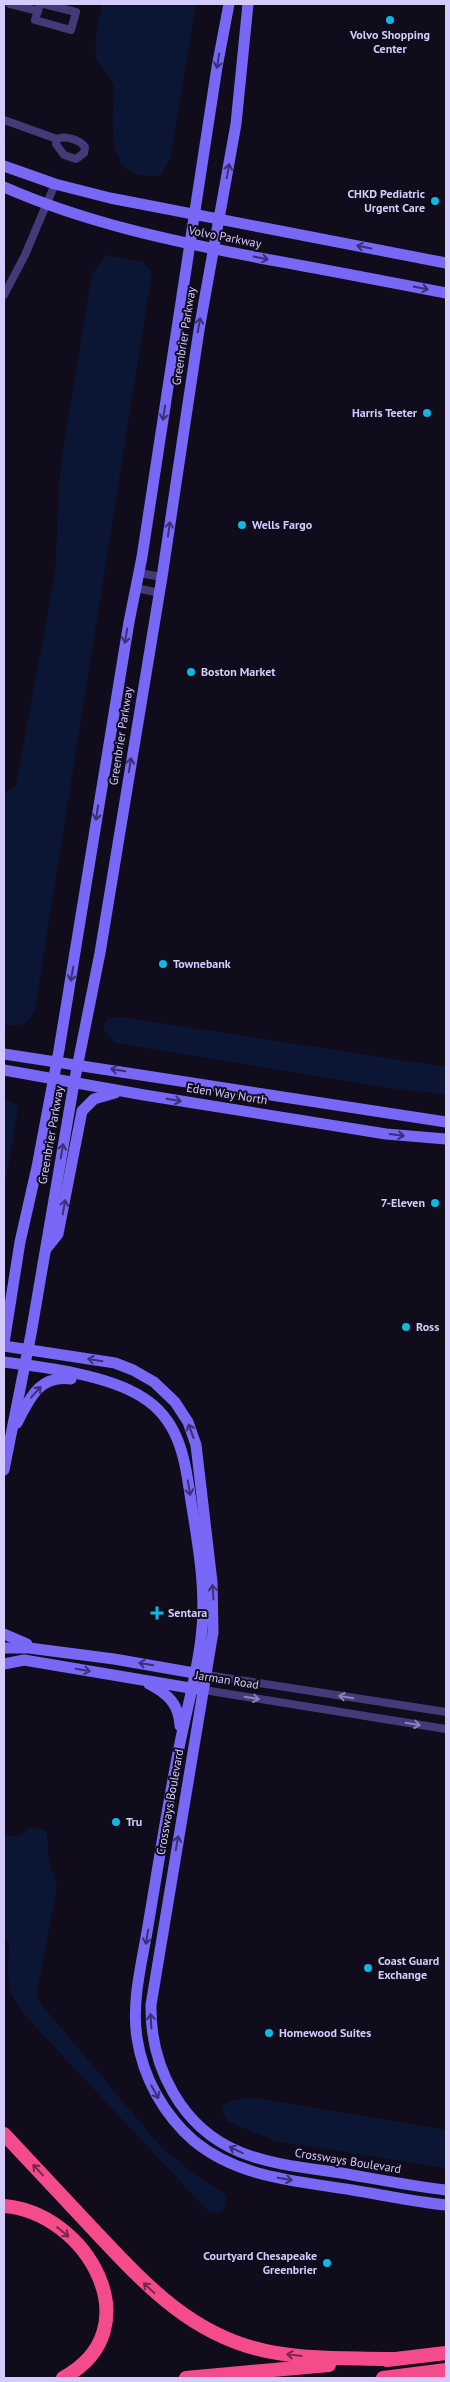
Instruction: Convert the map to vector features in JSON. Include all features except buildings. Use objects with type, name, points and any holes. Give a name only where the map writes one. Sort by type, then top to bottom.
[{"type":"highway","points":[[4,2134],[144,2284],[181,2314],[220,2335],[266,2351],[310,2357],[395,2359]]},
{"type":"highway","points":[[4,2206],[20,2208],[58,2228],[87,2255],[101,2277],[107,2313],[102,2334],[86,2362],[63,2378]]},
{"type":"highway","points":[[186,2378],[446,2353]]},
{"type":"highway","points":[[383,2378],[446,2370]]},
{"type":"main road","name":"Greenbrier Parkway","points":[[4,1344],[20,1242],[35,1176],[53,1079],[139,573],[229,4]]},
{"type":"main road","name":"Greenbrier Parkway","points":[[4,1470],[28,1350],[74,1083],[100,953],[160,593],[181,440],[240,103],[248,4]]},
{"type":"main road","name":"Volvo Parkway","points":[[4,166],[55,184],[110,198],[446,264]]},
{"type":"main road","name":"Volvo Parkway","points":[[4,187],[46,205],[121,228],[213,249],[446,293]]},
{"type":"main road","name":"Eden Way North","points":[[4,1054],[446,1122]]},
{"type":"main road","name":"Eden Way North","points":[[4,1070],[126,1092],[386,1134],[446,1140]]},
{"type":"main road","points":[[45,1250],[58,1234],[82,1111],[88,1103],[99,1096],[126,1092]]},
{"type":"main road","name":"Crossways Boulevard","points":[[4,1344],[28,1350],[115,1363],[133,1370],[165,1392],[188,1422],[196,1445],[213,1590],[214,1616],[207,1675],[151,2005],[152,2035],[165,2078],[190,2117],[212,2136],[238,2152],[282,2164],[446,2190]]},
{"type":"main road","name":"Crossways Boulevard","points":[[4,1362],[122,1386],[150,1402],[172,1427],[183,1451],[201,1573],[202,1623],[136,2007],[140,2053],[149,2081],[156,2095],[173,2120],[195,2141],[220,2158],[248,2171],[282,2179],[446,2205]]},
{"type":"main road","points":[[11,1433],[33,1394],[47,1382],[62,1378],[98,1380]]},
{"type":"main road","points":[[4,1634],[46,1650]]},
{"type":"main road","name":"Jarman Road","points":[[4,1648],[15,1647],[46,1650],[114,1659],[207,1675]]},
{"type":"main road","name":"Jarman Road","points":[[4,1664],[24,1660],[204,1690]]},
{"type":"main road","points":[[144,1680],[173,1700],[180,1716],[181,1739]]},
{"type":"street","points":[[10,4],[39,7],[35,20],[71,30],[76,12],[44,4]]},
{"type":"street","points":[[4,120],[57,139]]},
{"type":"street","points":[[4,295],[7,280],[55,184]]},
{"type":"street","points":[[139,573],[162,578]]},
{"type":"street","points":[[136,588],[160,593]]},
{"type":"street","name":"Jarman Road","points":[[207,1675],[446,1712]]},
{"type":"street","name":"Jarman Road","points":[[204,1690],[446,1729]]},
{"type":"water","points":[[102,4],[196,4],[170,159],[161,175],[142,175],[129,170],[120,161],[115,149],[113,134],[114,87],[111,79],[97,60],[95,48]]},
{"type":"water","points":[[106,255],[143,262],[152,272],[35,1009],[27,1021],[19,1025],[9,1026],[4,1025],[4,793],[16,786],[55,573],[60,470],[92,274]]},
{"type":"water","points":[[121,1017],[446,1067],[446,1094],[403,1090],[115,1043],[103,1029],[107,1019]]},
{"type":"water","points":[[4,1099],[14,1102],[18,1108],[4,1192]]},
{"type":"water","points":[[29,1828],[45,1829],[49,1861],[57,1885],[36,1998],[160,2146],[189,2170],[227,2195],[226,2205],[220,2212],[207,2210],[22,2012],[10,1991],[8,1976],[9,1942],[4,1937],[4,1835],[20,1836]]},
{"type":"water","points":[[254,2098],[446,2130],[446,2168],[275,2141],[229,2122],[222,2110],[224,2105],[235,2100]]},
{"type":"place","name":"Volvo Shopping Center","points":[[390,20]]},
{"type":"place","name":"CHKD Pediatric Urgent Care","points":[[435,201]]},
{"type":"place","name":"Harris Teeter","points":[[427,413]]},
{"type":"place","name":"Wells Fargo","points":[[242,525]]},
{"type":"place","name":"Boston Market","points":[[191,672]]},
{"type":"place","name":"Townebank","points":[[163,964]]},
{"type":"place","name":"7-Eleven","points":[[435,1203]]},
{"type":"place","name":"Ross","points":[[406,1327]]},
{"type":"place","name":"Sentara","points":[[157,1613]]},
{"type":"place","name":"Tru","points":[[116,1822]]},
{"type":"place","name":"Coast Guard Exchange","points":[[368,1968]]},
{"type":"place","name":"Homewood Suites","points":[[269,2033]]},
{"type":"place","name":"Courtyard Chesapeake Greenbrier","points":[[327,2263]]}]
